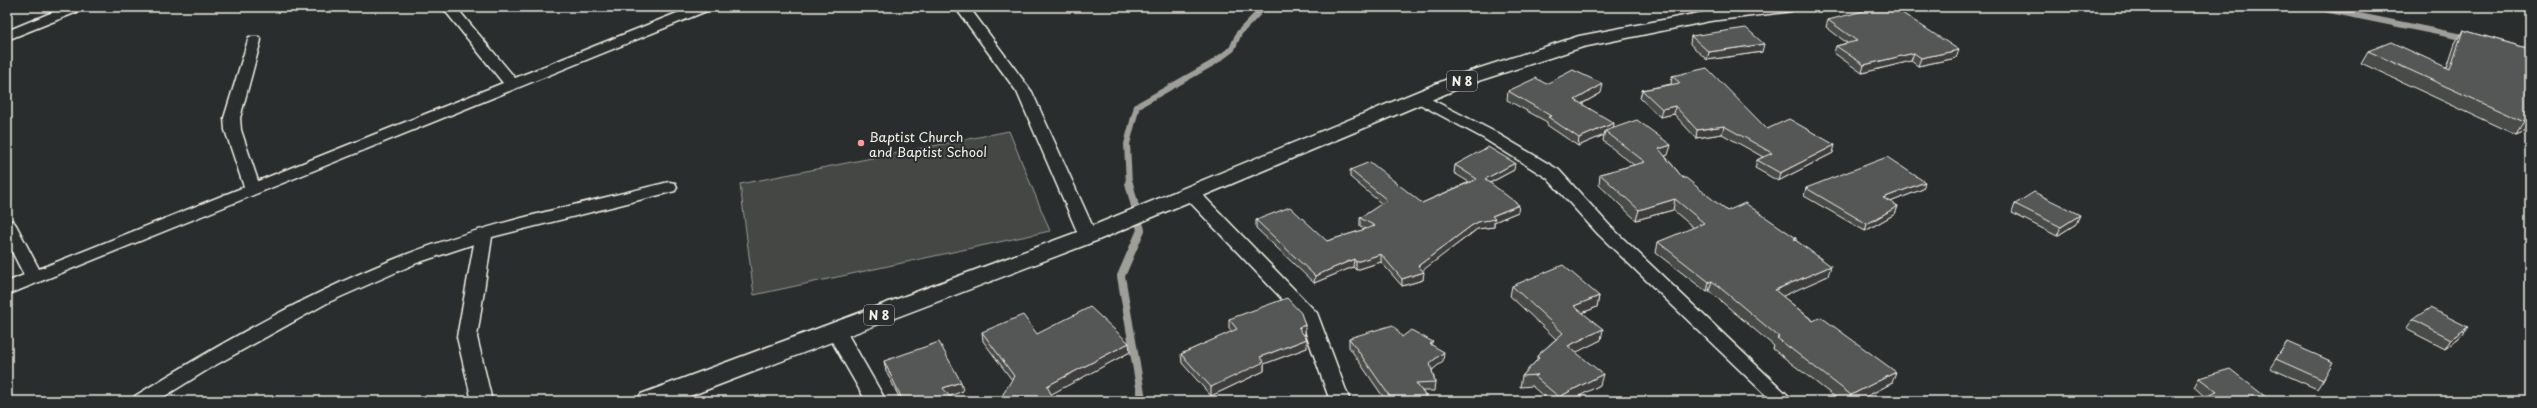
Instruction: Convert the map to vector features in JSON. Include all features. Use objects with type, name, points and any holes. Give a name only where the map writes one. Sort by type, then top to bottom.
[{"type":"highway","name":"N 8","points":[[650,401],[1098,232],[1462,80],[1579,42],[1710,16],[1785,7]]},
{"type":"street","points":[[7,36],[77,7]]},
{"type":"street","points":[[449,7],[512,84]]},
{"type":"street","points":[[7,289],[704,7]]},
{"type":"street","points":[[962,7],[1024,92],[1098,232]]},
{"type":"street","points":[[253,190],[233,130],[232,118],[254,40]]},
{"type":"street","points":[[1419,98],[1489,135],[1554,174],[1604,230],[1784,401]]},
{"type":"street","points":[[142,401],[206,362],[322,298],[411,260],[484,234],[669,187]]},
{"type":"street","points":[[1191,193],[1310,317],[1340,401]]},
{"type":"street","points":[[7,225],[34,278]]},
{"type":"street","points":[[482,401],[466,337],[484,234]]},
{"type":"street","points":[[836,331],[876,401]]},
{"type":"shaded area","points":[[1009,131],[1050,231],[754,295],[740,184]]},
{"type":"building","points":[[1879,7],[1893,7],[1959,50],[1921,58],[1914,53],[1864,65],[1836,46],[1857,41],[1828,20]]},
{"type":"building","points":[[1746,28],[1764,44],[1709,52],[1691,36]]},
{"type":"building","points":[[2463,30],[2530,49],[2530,119],[2524,122],[2368,51],[2391,42],[2450,69]]},
{"type":"building","points":[[1707,68],[1767,129],[1789,119],[1835,145],[1780,173],[1757,160],[1772,153],[1724,126],[1697,130],[1675,106],[1662,109],[1642,90],[1680,83],[1672,76]]},
{"type":"building","points":[[1573,70],[1603,84],[1575,100],[1614,123],[1579,138],[1548,117],[1551,116],[1508,91],[1536,78],[1546,84]]},
{"type":"building","points":[[1637,120],[1671,145],[1659,149],[1683,178],[1686,178],[1727,211],[1745,203],[1796,238],[1794,239],[1831,266],[1775,290],[1813,321],[1821,317],[1896,372],[1851,395],[1777,338],[1779,337],[1712,281],[1709,282],[1658,242],[1704,223],[1675,199],[1639,210],[1600,174],[1645,162],[1605,131]]},
{"type":"building","points":[[1488,147],[1515,163],[1485,179],[1519,205],[1492,216],[1495,219],[1478,222],[1471,226],[1418,266],[1424,272],[1402,279],[1381,254],[1356,262],[1354,259],[1315,276],[1256,220],[1290,207],[1327,241],[1375,226],[1360,218],[1387,200],[1350,170],[1370,162],[1422,203],[1477,179],[1455,165]]},
{"type":"building","points":[[1887,157],[1925,182],[1883,198],[1898,206],[1867,224],[1806,188]]},
{"type":"building","points":[[2034,192],[2080,215],[2061,227],[2015,204]]},
{"type":"building","points":[[1563,265],[1599,296],[1574,306],[1603,329],[1568,346],[1603,374],[1559,397],[1534,376],[1538,375],[1522,376],[1539,358],[1537,356],[1563,333],[1512,286]]},
{"type":"building","points":[[1287,298],[1301,313],[1305,325],[1298,328],[1307,339],[1260,357],[1264,362],[1211,387],[1181,354],[1237,329],[1229,319]]},
{"type":"building","points":[[1090,307],[1129,343],[1047,386],[1053,398],[1042,400],[1046,401],[999,401],[1014,376],[982,332],[1023,315],[1037,334]]},
{"type":"building","points":[[2430,308],[2468,327],[2451,339],[2413,319]]},
{"type":"building","points":[[1393,325],[1402,337],[1411,330],[1433,342],[1430,344],[1444,352],[1430,363],[1435,382],[1416,383],[1429,401],[1393,401],[1349,338]]},
{"type":"building","points":[[939,342],[961,382],[943,388],[953,401],[903,401],[884,361]]},
{"type":"building","points":[[2287,342],[2333,362],[2323,380],[2276,359]]},
{"type":"building","points":[[2230,369],[2271,401],[2194,401],[2217,392],[2199,378]]},
{"type":"building","points":[[1488,398],[1490,401],[1482,401]]},
{"type":"waterway","points":[[1129,184],[1127,144],[1137,106],[1213,63],[1232,49],[1239,33],[1264,7]]},
{"type":"waterway","points":[[2315,7],[2467,38]]},
{"type":"waterway","points":[[1129,183],[1141,230],[1121,276],[1142,399],[1148,401]]},
{"type":"place","name":"Baptist Church and Baptist School","points":[[861,143]]}]
